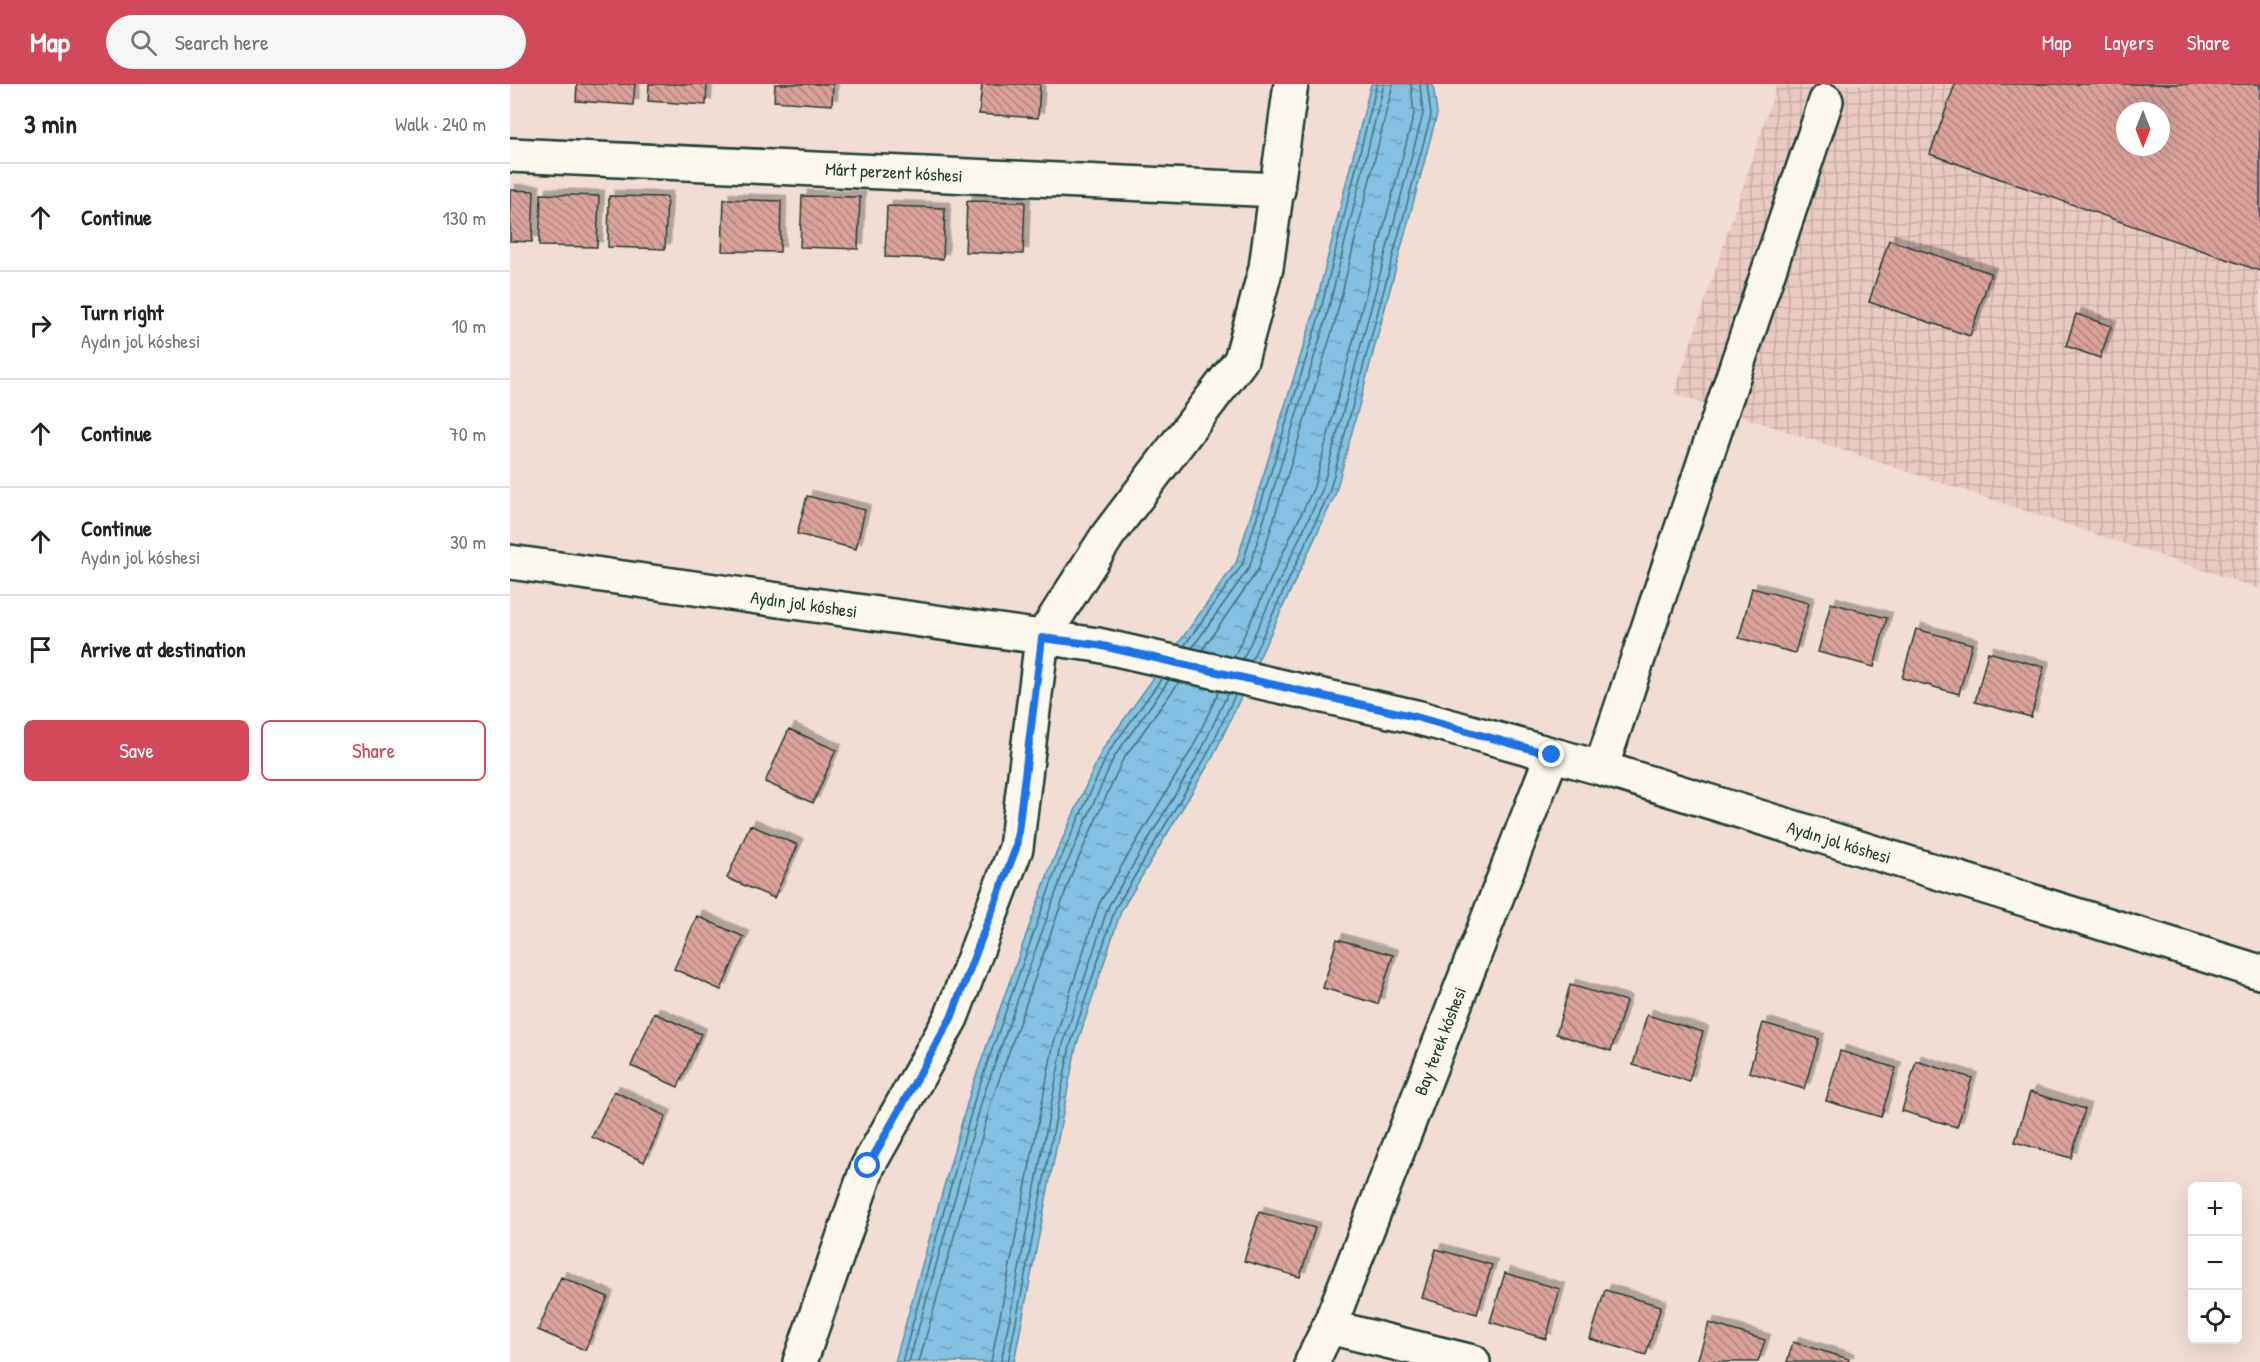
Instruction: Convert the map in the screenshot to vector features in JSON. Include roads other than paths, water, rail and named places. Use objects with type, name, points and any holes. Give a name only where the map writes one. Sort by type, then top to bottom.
[{"type":"street","points":[[800,1362],[868,1166],[951,1018],[1016,848],[1042,638],[1108,535],[1241,360],[1266,268],[1292,84]]},
{"type":"street","points":[[1601,768],[1826,101]]},
{"type":"street","name":"Márt perzent kóshesi","points":[[510,155],[1278,190]]},
{"type":"street","name":"Aydın jol kóshesi","points":[[510,562],[1098,645],[1416,717],[1601,768],[2260,972]]},
{"type":"street","name":"Bay terek kóshesi","points":[[1312,1362],[1329,1327],[1552,755]]},
{"type":"street","points":[[1329,1327],[1473,1362]]},
{"type":"water","points":[[1371,84],[1433,84],[1437,114],[1335,495],[1213,757],[1121,911],[1076,1047],[1014,1362],[895,1362],[970,1093],[1051,865],[1102,750],[1236,563],[1313,316]]}]
